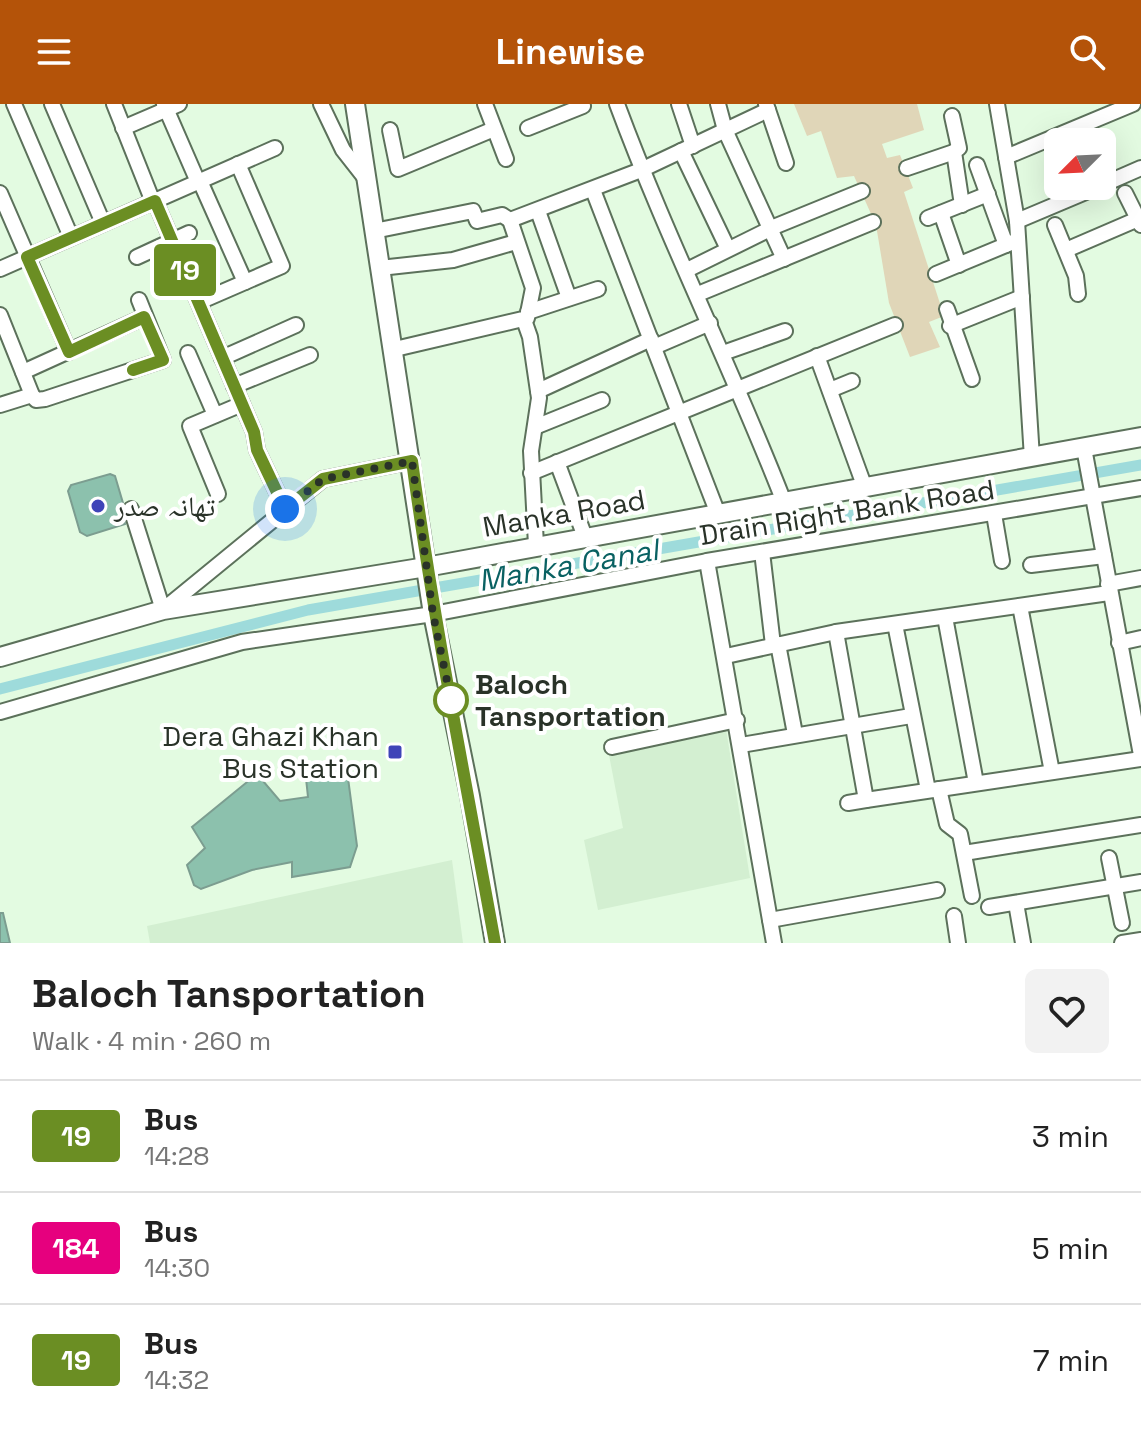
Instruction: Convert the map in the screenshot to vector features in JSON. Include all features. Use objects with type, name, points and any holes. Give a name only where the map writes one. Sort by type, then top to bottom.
[{"type":"main road","points":[[355,104],[430,590],[495,943]]},
{"type":"main road","name":"Manka Road","points":[[0,657],[163,610],[430,590],[536,545],[1032,458],[1086,456],[1141,437]]},
{"type":"street","points":[[14,104],[71,237]]},
{"type":"street","points":[[52,104],[103,223]]},
{"type":"street","points":[[114,104],[242,404],[257,450],[285,509]]},
{"type":"street","points":[[321,104],[343,150],[365,179]]},
{"type":"street","points":[[485,104],[506,159]]},
{"type":"street","points":[[617,104],[641,170],[698,294],[784,502]]},
{"type":"street","points":[[679,104],[687,149],[728,249]]},
{"type":"street","points":[[718,104],[725,130],[784,259]]},
{"type":"street","points":[[997,104],[1017,221],[1012,243]]},
{"type":"street","points":[[1006,157],[1133,104]]},
{"type":"street","points":[[123,128],[170,106],[199,181],[245,282]]},
{"type":"street","points":[[528,128],[552,111],[583,106]]},
{"type":"street","points":[[510,220],[641,170],[767,107],[786,163]]},
{"type":"street","points":[[907,168],[959,148],[952,116]]},
{"type":"street","points":[[390,130],[398,169],[494,129]]},
{"type":"street","points":[[0,269],[275,148]]},
{"type":"street","points":[[954,152],[962,205]]},
{"type":"street","points":[[199,302],[282,266],[238,164]]},
{"type":"street","points":[[977,165],[1012,243],[1022,297],[1032,458]]},
{"type":"street","points":[[1116,179],[1141,168]]},
{"type":"street","points":[[593,190],[718,514]]},
{"type":"street","points":[[687,270],[769,229],[862,191]]},
{"type":"street","points":[[0,193],[69,352]]},
{"type":"street","points":[[1066,250],[1140,222],[1125,193]]},
{"type":"street","points":[[959,265],[935,216],[988,194]]},
{"type":"street","points":[[1017,221],[1067,200]]},
{"type":"street","points":[[374,231],[473,211],[477,221],[502,215],[510,220],[533,288],[526,316],[538,391],[531,473],[536,545]]},
{"type":"street","points":[[538,211],[569,298]]},
{"type":"street","points":[[698,294],[873,222]]},
{"type":"street","points":[[1055,225],[1066,250],[1078,294]]},
{"type":"street","points":[[137,257],[189,233]]},
{"type":"street","points":[[380,268],[453,260],[516,242]]},
{"type":"street","points":[[936,274],[1012,243]]},
{"type":"street","points":[[395,349],[526,316],[598,289]]},
{"type":"street","points":[[950,326],[1022,297]]},
{"type":"street","points":[[0,315],[36,400],[163,360],[139,300]]},
{"type":"street","points":[[947,309],[950,326],[972,379]]},
{"type":"street","points":[[23,372],[144,317]]},
{"type":"street","points":[[538,391],[652,343],[710,323]]},
{"type":"street","points":[[222,358],[296,325]]},
{"type":"street","points":[[531,473],[895,325]]},
{"type":"street","points":[[723,353],[785,331]]},
{"type":"street","points":[[188,353],[215,415]]},
{"type":"street","points":[[234,386],[310,355]]},
{"type":"street","points":[[817,356],[865,488]]},
{"type":"street","points":[[830,390],[852,381]]},
{"type":"street","points":[[0,405],[32,395]]},
{"type":"street","points":[[535,427],[602,400]]},
{"type":"street","points":[[218,494],[190,426],[242,404]]},
{"type":"street","points":[[848,803],[1141,757],[1138,727],[1119,643],[1086,456]]},
{"type":"street","points":[[131,509],[163,610],[323,479],[412,461]]},
{"type":"street","points":[[557,462],[585,537]]},
{"type":"street","name":"Drain Right Bank Road","points":[[0,712],[430,590],[707,561],[1141,488]]},
{"type":"street","points":[[994,514],[1002,561]]},
{"type":"street","points":[[762,552],[775,644],[795,734]]},
{"type":"street","points":[[1031,565],[1104,556]]},
{"type":"street","points":[[707,561],[774,943]]},
{"type":"street","points":[[726,656],[836,632],[1020,606],[1109,588],[1141,578]]},
{"type":"street","points":[[1020,606],[1052,772]]},
{"type":"street","points":[[945,617],[976,783]]},
{"type":"street","points":[[895,624],[911,716],[947,824],[960,834],[972,896]]},
{"type":"street","points":[[836,632],[866,800]]},
{"type":"street","points":[[1119,643],[1141,638]]},
{"type":"street","points":[[741,745],[911,716]]},
{"type":"street","points":[[612,747],[737,720]]},
{"type":"street","points":[[964,853],[1141,825]]},
{"type":"street","points":[[1109,858],[1122,923]]},
{"type":"street","points":[[989,907],[1141,882]]},
{"type":"street","points":[[770,920],[937,890]]},
{"type":"street","points":[[1016,903],[1023,943]]},
{"type":"street","points":[[954,916],[958,943]]},
{"type":"street","points":[[1122,943],[1141,940]]},
{"type":"shaded area","points":[[794,104],[917,104],[924,130],[882,144],[887,158],[900,155],[913,188],[904,192],[944,316],[929,322],[940,347],[910,357],[889,303],[876,225],[854,176],[837,178],[821,131],[807,136]]},
{"type":"shaded area","points":[[726,729],[750,878],[598,910],[584,840],[623,828],[609,755]]},
{"type":"shaded area","points":[[452,860],[463,943],[150,943],[147,926]]},
{"type":"building","name":"تھانہ صدر","points":[[110,474],[115,476],[125,524],[87,536],[80,532],[68,491],[71,485]]},
{"type":"building","points":[[346,763],[357,846],[350,867],[292,877],[292,862],[252,870],[201,889],[194,885],[187,865],[205,848],[192,827],[257,774],[280,801],[308,797],[305,769]]},
{"type":"building","points":[[0,913],[3,913],[10,943],[0,943]]},
{"type":"waterway","name":"Manka Canal","points":[[0,689],[308,610],[1141,465]]},
{"type":"bus line","name":"19","points":[[133,370],[163,360],[144,317],[69,352],[27,257],[155,201],[254,432],[257,450],[285,509],[323,479],[412,461],[433,614],[470,796],[495,943]]},
{"type":"place","name":"تھانہ صدر","points":[[98,506]]},
{"type":"place","name":"Baloch Tansportation","points":[[451,700]]},
{"type":"place","name":"Dera Ghazi Khan Bus Station","points":[[395,752]]},
{"type":"route","points":[[285,509],[323,479],[412,461],[433,614],[452,705],[451,700]]}]
